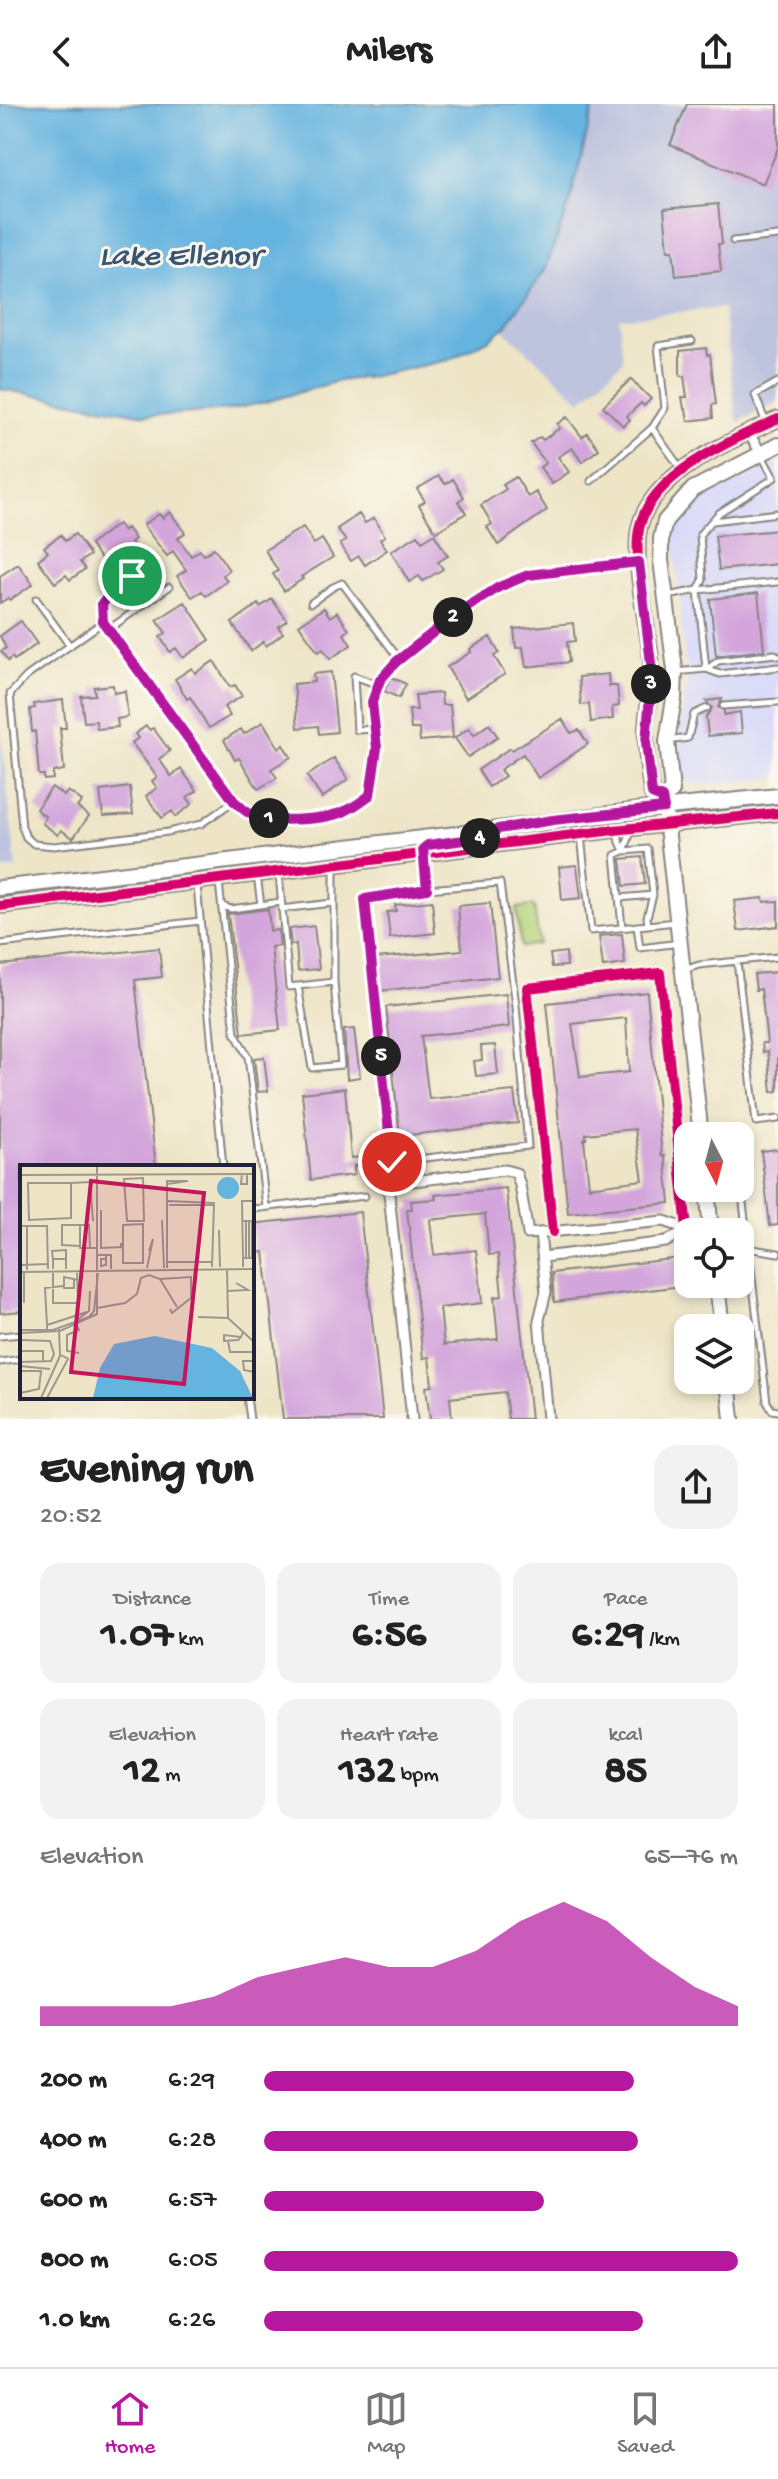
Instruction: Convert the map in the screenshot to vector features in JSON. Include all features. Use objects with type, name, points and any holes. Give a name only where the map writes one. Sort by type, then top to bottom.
[{"type":"street","points":[[699,1122],[667,825],[663,803],[652,794],[646,742],[651,657],[638,535],[643,518],[662,487],[681,469],[772,421]]},
{"type":"street","points":[[748,432],[761,453]]},
{"type":"street","points":[[663,803],[672,791],[667,741],[675,672],[661,560],[665,521],[693,489],[778,445]]},
{"type":"street","points":[[681,469],[693,489]]},
{"type":"street","points":[[639,562],[661,560]]},
{"type":"street","points":[[651,657],[673,656]]},
{"type":"street","points":[[646,742],[667,741]]},
{"type":"street","points":[[778,796],[663,803],[498,829],[4,887],[5,905],[580,834],[778,813]]},
{"type":"street","points":[[423,855],[423,849],[428,845],[486,837],[498,829]]},
{"type":"street","points":[[196,883],[198,874],[233,867],[246,859]]},
{"type":"street","points":[[553,1232],[527,988],[660,973],[686,1218]]},
{"type":"street","points":[[412,1419],[388,1184],[505,1170],[516,1173],[528,1234],[664,1221],[674,1224]]},
{"type":"street","points":[[540,1233],[546,1292],[539,1320],[548,1419]]},
{"type":"street","points":[[543,1257],[666,1242],[674,1237]]},
{"type":"street","points":[[729,1394],[732,1419]]},
{"type":"lane","points":[[733,241],[778,236]]},
{"type":"lane","points":[[591,481],[652,428],[665,408],[658,346],[692,341]]},
{"type":"lane","points":[[772,421],[755,395],[778,382]]},
{"type":"lane","points":[[652,428],[681,469]]},
{"type":"lane","points":[[706,669],[698,590],[703,580],[700,534],[719,513],[777,478],[761,453]]},
{"type":"lane","points":[[712,521],[778,513]]},
{"type":"lane","points":[[149,600],[132,576],[102,603],[103,622],[234,801],[250,814],[264,818],[316,818],[341,814],[370,795],[377,748],[372,702],[378,685],[399,659],[455,615],[499,587],[528,575],[639,562]]},
{"type":"lane","points":[[665,597],[698,590],[778,582]]},
{"type":"lane","points":[[311,603],[342,583],[399,659]]},
{"type":"lane","points":[[109,629],[169,587]]},
{"type":"lane","points":[[36,599],[70,646]]},
{"type":"lane","points":[[103,622],[27,676],[10,694],[19,800],[26,837],[34,844],[54,846],[168,832],[201,824],[234,801]]},
{"type":"lane","points":[[706,669],[718,661],[778,656]]},
{"type":"lane","points":[[675,672],[706,669],[720,674],[778,667]]},
{"type":"lane","points":[[375,729],[357,730],[354,676],[378,685]]},
{"type":"lane","points":[[723,706],[778,702]]},
{"type":"lane","points":[[667,741],[688,738],[694,714],[707,708]]},
{"type":"lane","points":[[624,851],[633,828]]},
{"type":"lane","points":[[614,830],[624,851]]},
{"type":"lane","points":[[580,834],[591,931],[678,922]]},
{"type":"lane","points":[[622,927],[615,855],[648,849],[653,895],[648,925]]},
{"type":"lane","points":[[423,855],[427,889]]},
{"type":"lane","points":[[298,986],[312,1068],[341,1065],[334,982],[334,866]]},
{"type":"lane","points":[[279,873],[289,987],[334,982]]},
{"type":"lane","points":[[257,875],[261,905]]},
{"type":"lane","points":[[219,880],[235,1033],[248,1057],[266,1207]]},
{"type":"lane","points":[[196,883],[223,1165]]},
{"type":"lane","points":[[500,883],[516,1006],[528,1146],[392,1162],[365,899],[427,889],[500,883]]},
{"type":"lane","points":[[619,898],[653,895]]},
{"type":"lane","points":[[222,905],[231,909],[332,903]]},
{"type":"lane","points":[[0,944],[200,921]]},
{"type":"lane","points":[[637,926],[640,948],[680,943]]},
{"type":"lane","points":[[683,970],[699,965],[778,957]]},
{"type":"lane","points":[[737,961],[756,1122],[778,1119]]},
{"type":"lane","points":[[254,1209],[365,1196]]},
{"type":"lane","points":[[754,1249],[778,1253]]},
{"type":"lane","points":[[754,1290],[767,1402],[772,1410],[778,1411]]},
{"type":"lane","points":[[0,1336],[20,1334]]},
{"type":"lane","points":[[0,1362],[20,1359]]},
{"type":"lane","points":[[247,1399],[250,1419]]},
{"type":"shaded area","points":[[549,104],[778,104],[778,402],[737,422],[723,308],[619,318],[623,361],[581,401],[463,292]]},
{"type":"shaded area","points":[[778,459],[778,778],[696,786],[686,781],[681,752],[680,728],[687,682],[673,535],[694,503],[706,493]]},
{"type":"shaded area","points":[[0,724],[16,868],[0,870]]},
{"type":"green space","points":[[534,906],[539,944],[521,947],[516,908]]},
{"type":"water","name":"Lake Ellenor","points":[[0,104],[594,104],[570,202],[545,270],[505,327],[488,340],[449,360],[338,381],[266,402],[228,410],[146,415],[0,389]]},
{"type":"building","points":[[687,104],[778,104],[778,148],[763,184],[670,145]]},
{"type":"building","points":[[718,204],[721,271],[676,276],[673,250],[668,250],[664,209]]},
{"type":"building","points":[[706,348],[707,355],[710,354],[716,404],[712,405],[713,418],[688,421],[682,397],[687,397],[684,376],[680,376],[680,351]]},
{"type":"building","points":[[631,379],[651,399],[644,406],[641,403],[627,416],[630,420],[623,426],[603,406]]},
{"type":"building","points":[[567,417],[582,437],[587,433],[599,449],[582,462],[572,448],[558,457],[569,472],[552,484],[540,467],[546,463],[531,443],[540,437],[543,440],[560,428],[557,424]]},
{"type":"building","points":[[439,476],[445,484],[453,479],[464,497],[458,501],[466,513],[436,532],[419,505],[425,501],[417,489]]},
{"type":"building","points":[[516,477],[528,497],[536,492],[547,510],[498,545],[487,527],[492,524],[481,505],[506,489],[503,485]]},
{"type":"building","points":[[170,512],[185,533],[178,538],[191,556],[200,550],[204,555],[214,548],[229,570],[223,575],[227,581],[206,596],[202,591],[192,597],[177,576],[186,570],[173,551],[167,556],[143,525],[159,514],[163,518]]},
{"type":"building","points":[[359,514],[365,523],[374,518],[385,536],[380,539],[387,550],[365,565],[359,556],[351,561],[340,544],[346,541],[337,529]]},
{"type":"building","points":[[118,524],[123,531],[127,528],[135,539],[131,542],[134,546],[111,563],[109,560],[104,563],[90,545]]},
{"type":"building","points":[[303,527],[314,544],[322,539],[333,557],[284,591],[273,574],[278,571],[265,550]]},
{"type":"building","points":[[778,530],[778,564],[719,570],[715,536]]},
{"type":"building","points":[[75,534],[90,555],[80,562],[85,569],[70,580],[66,575],[55,583],[38,560],[48,552],[44,547],[61,535],[65,541]]},
{"type":"building","points":[[434,534],[448,556],[438,562],[443,569],[423,581],[419,576],[409,582],[391,551],[418,535],[422,541]]},
{"type":"building","points":[[18,564],[33,584],[0,603],[0,576]]},
{"type":"building","points":[[758,593],[764,650],[716,656],[710,599]]},
{"type":"building","points":[[272,599],[287,620],[278,627],[283,633],[266,646],[263,642],[251,651],[232,623],[258,604],[260,607]]},
{"type":"building","points":[[185,602],[210,640],[183,658],[176,648],[170,652],[160,637],[166,633],[157,620]]},
{"type":"building","points":[[324,608],[330,617],[337,612],[349,630],[344,634],[351,645],[330,659],[323,649],[318,652],[299,625]]},
{"type":"building","points":[[21,621],[37,644],[8,661],[1,651],[6,648],[0,636]]},
{"type":"building","points":[[573,623],[575,641],[567,642],[569,662],[526,667],[523,647],[516,648],[514,629]]},
{"type":"building","points":[[490,637],[499,653],[494,656],[505,674],[466,698],[447,667]]},
{"type":"building","points":[[214,661],[230,687],[235,685],[242,696],[224,707],[230,716],[209,728],[175,679],[192,668],[195,673]]},
{"type":"building","points":[[331,672],[337,732],[319,734],[318,726],[298,728],[294,684],[314,682],[313,674]]},
{"type":"building","points":[[608,674],[609,686],[617,686],[619,706],[612,707],[613,719],[591,722],[589,704],[581,705],[579,677]]},
{"type":"building","points":[[391,677],[406,684],[399,698],[384,691]]},
{"type":"building","points":[[113,685],[114,693],[125,691],[128,717],[117,719],[118,727],[97,729],[96,721],[84,722],[81,696],[95,695],[94,687]]},
{"type":"building","points":[[441,693],[442,705],[450,705],[453,738],[420,741],[419,729],[411,729],[409,710],[417,710],[415,695]]},
{"type":"building","points":[[722,699],[718,707],[724,715],[740,712],[742,733],[708,736],[706,717],[712,708],[706,701]]},
{"type":"building","points":[[63,700],[66,728],[60,728],[64,770],[53,772],[53,779],[44,780],[44,775],[39,775],[30,709],[35,708],[34,704]]},
{"type":"building","points":[[562,719],[571,733],[579,730],[588,744],[538,778],[523,754],[500,770],[505,776],[489,787],[478,770]]},
{"type":"building","points":[[263,722],[279,748],[283,745],[291,757],[271,769],[277,778],[258,789],[224,740],[241,729],[244,734]]},
{"type":"building","points":[[489,724],[498,737],[468,757],[455,738],[469,728],[474,735]]},
{"type":"building","points":[[146,726],[150,730],[153,728],[170,751],[159,759],[171,776],[181,769],[197,791],[187,797],[192,804],[175,817],[172,811],[162,818],[146,796],[157,788],[152,781],[157,777],[132,743],[138,738],[135,734]]},
{"type":"building","points":[[334,758],[348,779],[322,798],[307,776]]},
{"type":"building","points":[[52,787],[64,796],[68,791],[82,801],[77,807],[89,816],[73,838],[61,830],[58,835],[42,823],[46,817],[36,809]]},
{"type":"building","points":[[130,787],[133,814],[103,816],[100,791]]},
{"type":"building","points":[[642,857],[645,884],[624,886],[621,859]]},
{"type":"building","points":[[577,865],[581,898],[562,900],[559,867]]},
{"type":"building","points":[[763,898],[764,902],[778,901],[778,926],[738,931],[734,901]]},
{"type":"building","points":[[432,901],[435,933],[390,938],[387,912],[396,911],[395,905]]},
{"type":"building","points":[[490,903],[498,977],[380,991],[377,958],[462,950],[458,906]]},
{"type":"building","points":[[268,909],[270,931],[278,930],[280,946],[271,947],[280,1030],[242,1034],[228,914]]},
{"type":"building","points":[[314,926],[319,969],[298,971],[296,944],[291,945],[289,929]]},
{"type":"building","points":[[622,934],[625,964],[603,967],[599,936]]},
{"type":"building","points":[[159,948],[162,977],[135,980],[156,1165],[20,1165],[20,1311],[0,1313],[0,965]]},
{"type":"building","points":[[566,952],[567,966],[552,967],[550,954]]},
{"type":"building","points":[[778,972],[778,1091],[772,1092],[768,1051],[763,1052],[762,1043],[767,1043],[761,989],[756,990],[754,974]]},
{"type":"building","points":[[647,992],[662,1156],[665,1156],[670,1203],[568,1213],[547,1003]],"holes":[[[626,1018],[629,1072],[580,1077],[572,1024]],[[635,1129],[643,1180],[589,1187],[586,1134]]]},
{"type":"building","points":[[506,994],[509,1027],[421,1036],[429,1099],[514,1091],[518,1123],[400,1136],[386,1007]]},
{"type":"building","points":[[354,1029],[360,1077],[347,1079],[344,1030]]},
{"type":"building","points":[[495,1045],[498,1074],[476,1076],[474,1061],[482,1060],[481,1046]]},
{"type":"building","points":[[264,1057],[268,1091],[258,1092],[254,1058]]},
{"type":"building","points":[[345,1088],[351,1158],[363,1157],[364,1165],[354,1166],[354,1175],[311,1180],[302,1093]]},
{"type":"building","points":[[778,1149],[778,1225],[770,1226],[761,1151]]},
{"type":"building","points":[[506,1188],[531,1419],[508,1419],[505,1392],[450,1398],[452,1419],[430,1419],[426,1387],[432,1386],[429,1357],[423,1358],[407,1209],[412,1209],[411,1201],[436,1199],[435,1195]],"holes":[[[485,1214],[489,1255],[498,1254],[502,1296],[494,1297],[498,1339],[444,1345],[440,1308],[482,1303],[480,1281],[476,1250],[434,1255],[430,1220]]]},
{"type":"building","points":[[360,1212],[383,1419],[283,1419],[264,1252],[255,1253],[254,1224]]},
{"type":"building","points":[[674,1259],[674,1287],[554,1302],[552,1273]]},
{"type":"cycle path","points":[[662,798],[652,794],[646,752],[651,668],[638,551],[638,536],[644,515],[655,496],[692,463],[778,419]]},
{"type":"cycle path","points":[[0,906],[614,830],[778,813]]},
{"type":"cycle path","points":[[553,1232],[527,988],[660,973],[686,1218]]},
{"type":"route","points":[[132,576],[102,603],[103,622],[234,801],[250,814],[282,819],[341,814],[370,795],[377,748],[372,702],[380,680],[396,662],[455,615],[499,587],[528,575],[639,562],[652,672],[646,742],[649,777],[652,794],[662,798],[664,808],[553,820],[498,829],[486,837],[428,845],[423,849],[427,889],[365,899],[392,1162]]}]
